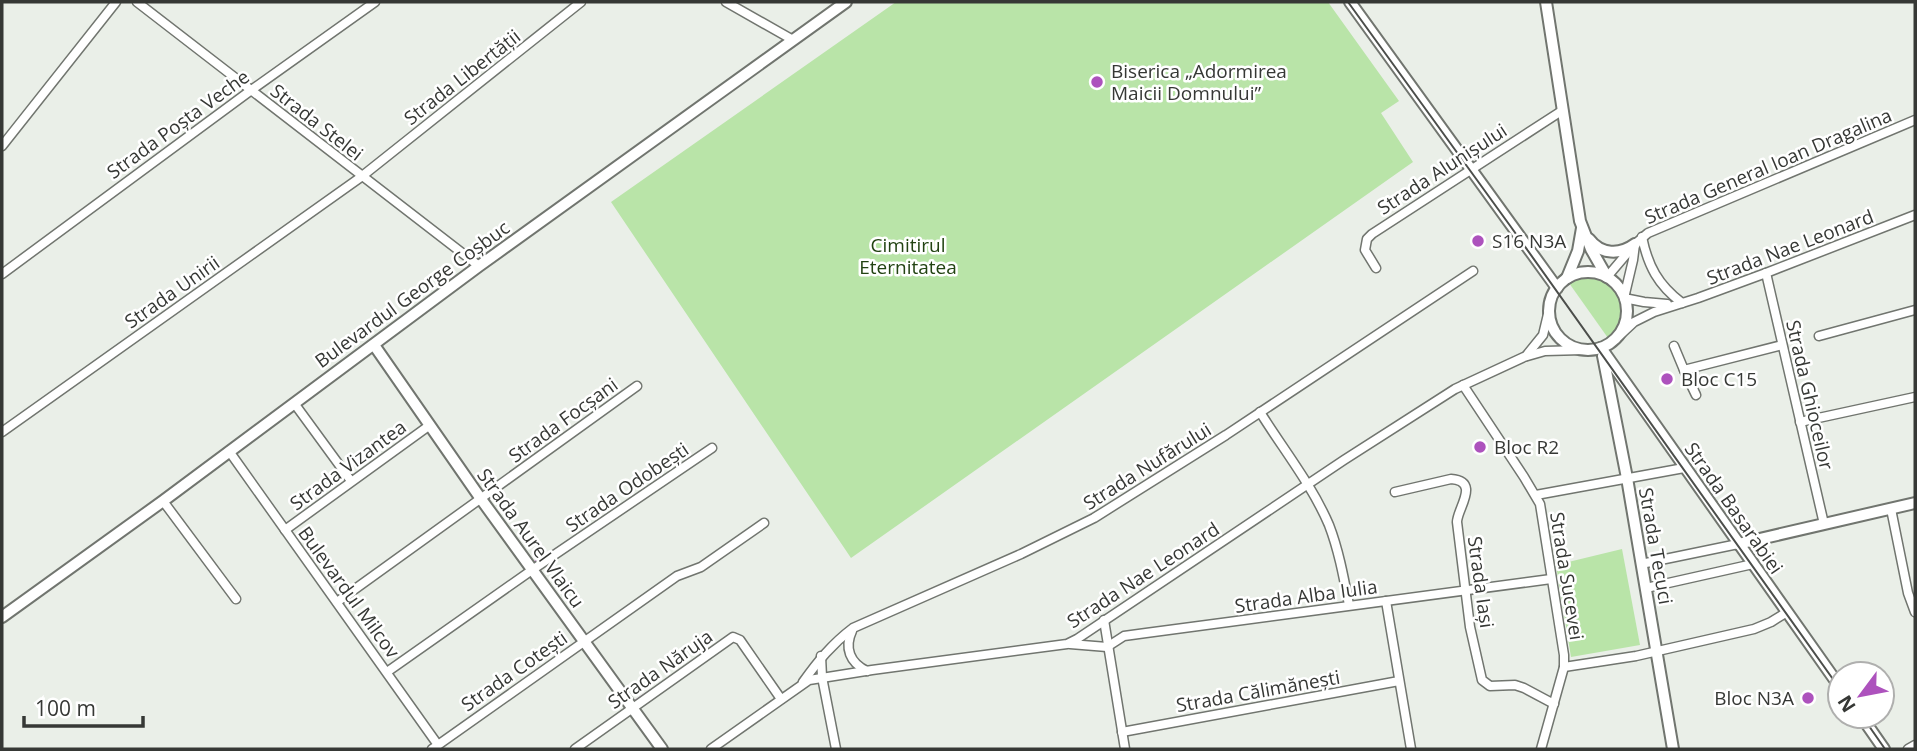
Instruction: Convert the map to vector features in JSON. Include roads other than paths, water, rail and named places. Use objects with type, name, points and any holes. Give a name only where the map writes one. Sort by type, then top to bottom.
[{"type":"main road","name":"Bulevardul George Coșbuc","points":[[2,617],[479,266],[846,2]]},
{"type":"main road","points":[[1350,2],[1557,288]]},
{"type":"main road","points":[[1546,2],[1582,228],[1607,277]]},
{"type":"main road","points":[[1582,228],[1593,244],[1609,252],[1628,250],[1639,240]]},
{"type":"main road","points":[[1567,278],[1578,251],[1582,228]]},
{"type":"main road","points":[[1587,272],[1597,273],[1615,283],[1624,298],[1626,318],[1619,336],[1601,348],[1583,350],[1562,341],[1550,321],[1549,310],[1552,296],[1567,278],[1587,272]]},
{"type":"main road","name":"Strada Aurel Vlaicu","points":[[374,345],[481,499],[662,749]]},
{"type":"main road","name":"Strada Basarabiei","points":[[1601,348],[1826,667]]},
{"type":"main road","name":"Strada Tecuci","points":[[1601,348],[1628,478],[1673,749]]},
{"type":"main road","points":[[1738,544],[1915,503]]},
{"type":"main road","points":[[1871,730],[1884,749]]},
{"type":"street","points":[[2,146],[116,2]]},
{"type":"street","name":"Strada Stelei","points":[[137,2],[479,266]]},
{"type":"street","name":"Strada Poșta Veche","points":[[2,274],[375,2]]},
{"type":"street","name":"Strada Libertății","points":[[361,177],[581,2]]},
{"type":"street","points":[[726,2],[793,40]]},
{"type":"street","name":"Strada Alunișului","points":[[1376,268],[1365,250],[1367,239],[1563,110]]},
{"type":"street","name":"Strada General Ioan Dragalina","points":[[1639,240],[1654,230],[1915,120]]},
{"type":"street","name":"Strada Unirii","points":[[2,432],[361,177]]},
{"type":"street","name":"Strada Nae Leonard","points":[[1619,336],[1640,318],[1915,215]]},
{"type":"street","points":[[1607,277],[1639,240]]},
{"type":"street","points":[[1624,298],[1639,240]]},
{"type":"street","points":[[1639,240],[1654,275],[1678,304]]},
{"type":"street","name":"Strada Nufărului","points":[[802,684],[821,656],[853,628],[1021,554],[1094,518],[1473,271]]},
{"type":"street","name":"Strada Ghioceilor","points":[[1766,273],[1824,524]]},
{"type":"street","name":"Strada Nae Leonard","points":[[1624,298],[1644,303],[1678,304]]},
{"type":"street","name":"Strada Nae Leonard","points":[[1524,358],[1543,335],[1549,310]]},
{"type":"street","points":[[1819,336],[1915,310]]},
{"type":"street","points":[[1684,370],[1782,345]]},
{"type":"street","points":[[1674,346],[1696,395]]},
{"type":"street","name":"Strada Nae Leonard","points":[[711,749],[802,684],[822,677],[1068,644],[1408,418],[1464,385],[1524,358],[1557,349],[1583,350]]},
{"type":"street","name":"Strada Sucevei","points":[[1464,385],[1540,504],[1564,655],[1564,667],[1541,749]]},
{"type":"street","name":"Strada Focșani","points":[[337,602],[637,386]]},
{"type":"street","points":[[1800,422],[1915,397]]},
{"type":"street","points":[[294,403],[351,481]]},
{"type":"street","points":[[1260,412],[1307,485],[1329,526],[1349,605]]},
{"type":"street","name":"Strada Vizantea","points":[[285,530],[430,425]]},
{"type":"street","name":"Strada Odobești","points":[[387,672],[712,448]]},
{"type":"street","name":"Bulevardul Milcov","points":[[229,451],[387,672],[435,747]]},
{"type":"street","points":[[1536,495],[1684,468]]},
{"type":"street","name":"Strada Iași","points":[[1395,492],[1451,479],[1457,479],[1464,485],[1465,502],[1457,514],[1470,626],[1482,680],[1485,684],[1494,686],[1515,685],[1554,704]]},
{"type":"street","points":[[163,501],[236,598]]},
{"type":"street","points":[[1891,509],[1908,593],[1915,612]]},
{"type":"street","name":"Strada Cotești","points":[[435,747],[677,576],[701,566],[764,523]]},
{"type":"street","points":[[1641,564],[1738,544]]},
{"type":"street","points":[[1646,588],[1753,564]]},
{"type":"street","name":"Strada Alba Iulia","points":[[1068,644],[1107,647],[1124,636],[1551,579]]},
{"type":"street","points":[[1386,601],[1410,749]]},
{"type":"street","points":[[1564,667],[1656,652],[1754,629],[1787,612]]},
{"type":"street","points":[[1104,621],[1125,749]]},
{"type":"street","points":[[853,628],[848,641],[849,654],[856,664],[867,671]]},
{"type":"street","name":"Strada Năruja","points":[[575,749],[733,638],[740,640],[781,699]]},
{"type":"street","points":[[821,656],[822,677],[836,749]]},
{"type":"street","points":[[825,691],[840,674]]},
{"type":"street","name":"Strada Călimănești","points":[[1122,732],[1399,681]]},
{"type":"street","points":[[802,684],[814,683],[825,691]]},
{"type":"street","points":[[1908,749],[1915,745]]},
{"type":"waterway","points":[[533,563],[563,545]]},
{"type":"waterway","points":[[632,703],[653,689]]},
{"type":"tram line","points":[[1348,2],[1826,669]]},
{"type":"tram line","points":[[1872,730],[1885,749]]},
{"type":"place","name":"Biserica „Adormirea Maicii Domnului”","points":[[1097,82]]},
{"type":"place","name":"S16 N3A","points":[[1478,241]]},
{"type":"place","name":"Bloc C15","points":[[1667,379]]},
{"type":"place","name":"Bloc R2","points":[[1480,447]]},
{"type":"place","name":"Bloc N3A","points":[[1808,698]]},
{"type":"park label","name":"Cimitirul Eternitatea","points":[[908,256]]}]
